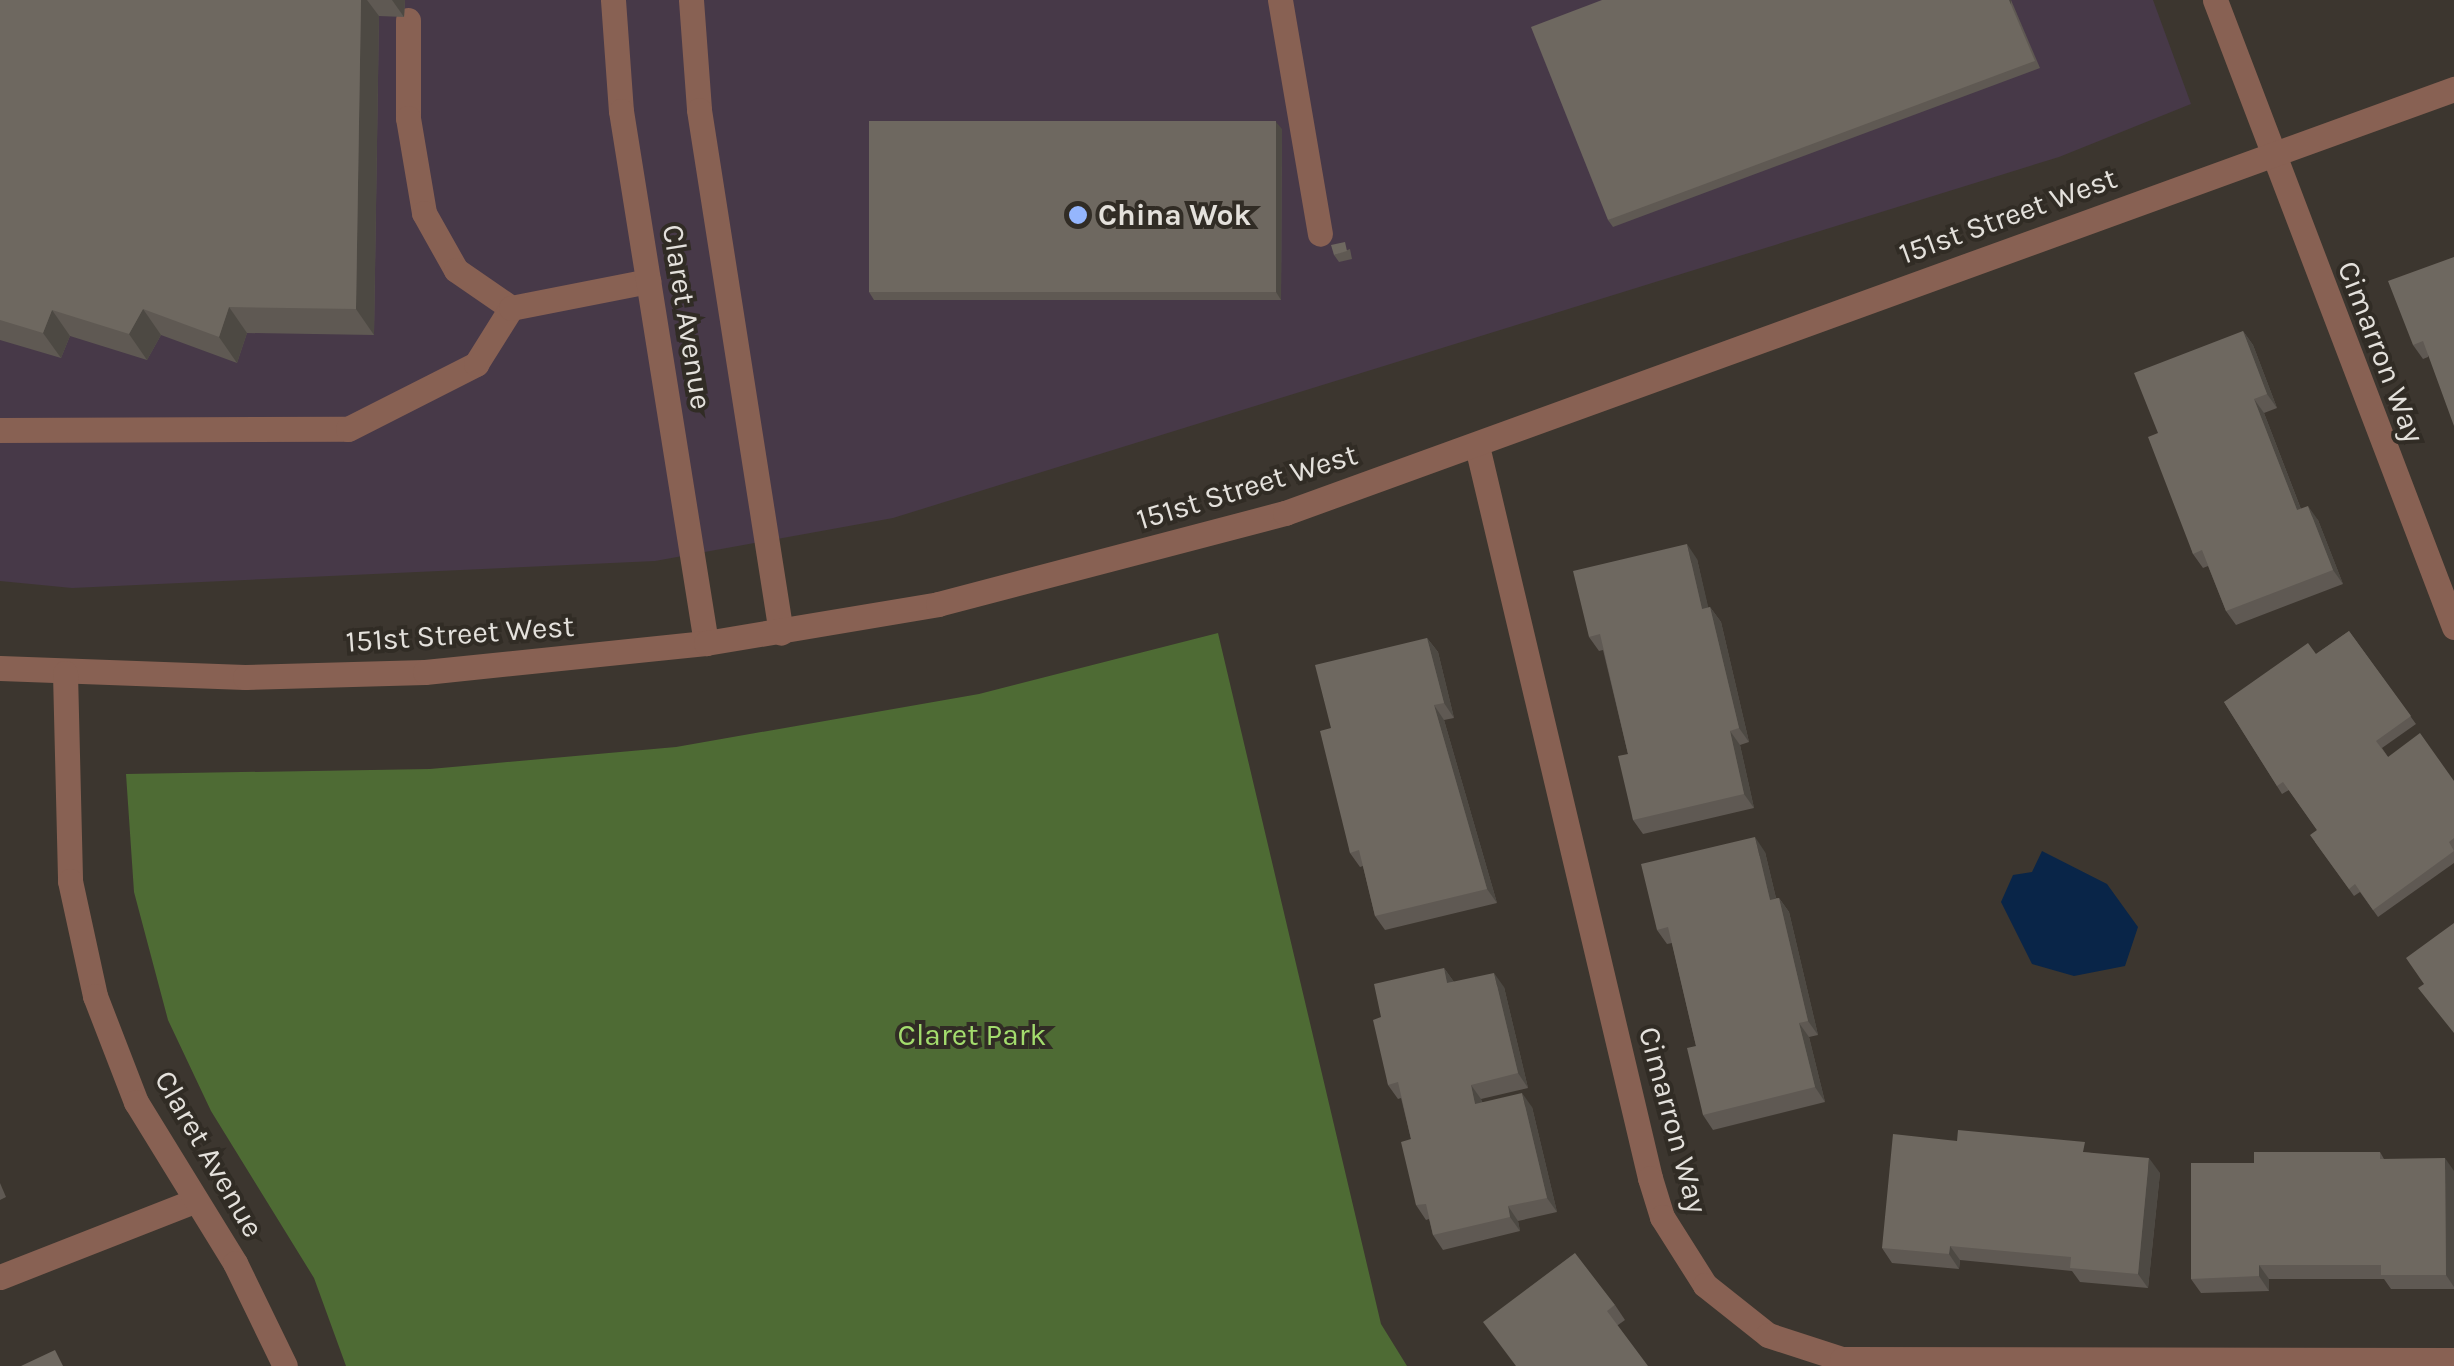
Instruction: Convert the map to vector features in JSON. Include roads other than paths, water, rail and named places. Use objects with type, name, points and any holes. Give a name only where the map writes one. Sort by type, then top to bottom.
[{"type":"street","name":"Claret Avenue","points":[[613,0],[622,111],[706,644]]},
{"type":"street","name":"Claret Avenue","points":[[691,0],[699,110],[781,633]]},
{"type":"street","points":[[1280,0],[1320,234]]},
{"type":"street","name":"Cimarron Way","points":[[2215,0],[2454,627]]},
{"type":"street","points":[[408,20],[408,118],[424,213],[456,270],[511,308],[648,282]]},
{"type":"street","name":"151st Street West","points":[[0,668],[65,673],[425,672],[781,633],[1113,561],[1286,513],[1477,446],[2454,89]]},
{"type":"street","points":[[0,430],[348,429],[476,364],[511,308]]},
{"type":"street","name":"Cimarron Way","points":[[1477,446],[1650,1178],[1674,1241],[1705,1284],[1768,1335],[1842,1359],[2454,1360]]},
{"type":"street","name":"Claret Avenue","points":[[65,673],[64,823],[80,936],[136,1102],[261,1310],[285,1366]]},
{"type":"street","points":[[0,1278],[194,1201]]},
{"type":"water","points":[[2042,851],[2107,884],[2138,927],[2125,966],[2074,976],[2032,964],[2001,902],[2013,875],[2032,872]]},
{"type":"place","name":"China Wok","points":[[1078,215]]},
{"type":"park label","name":"Claret Park","points":[[972,1035]]}]
